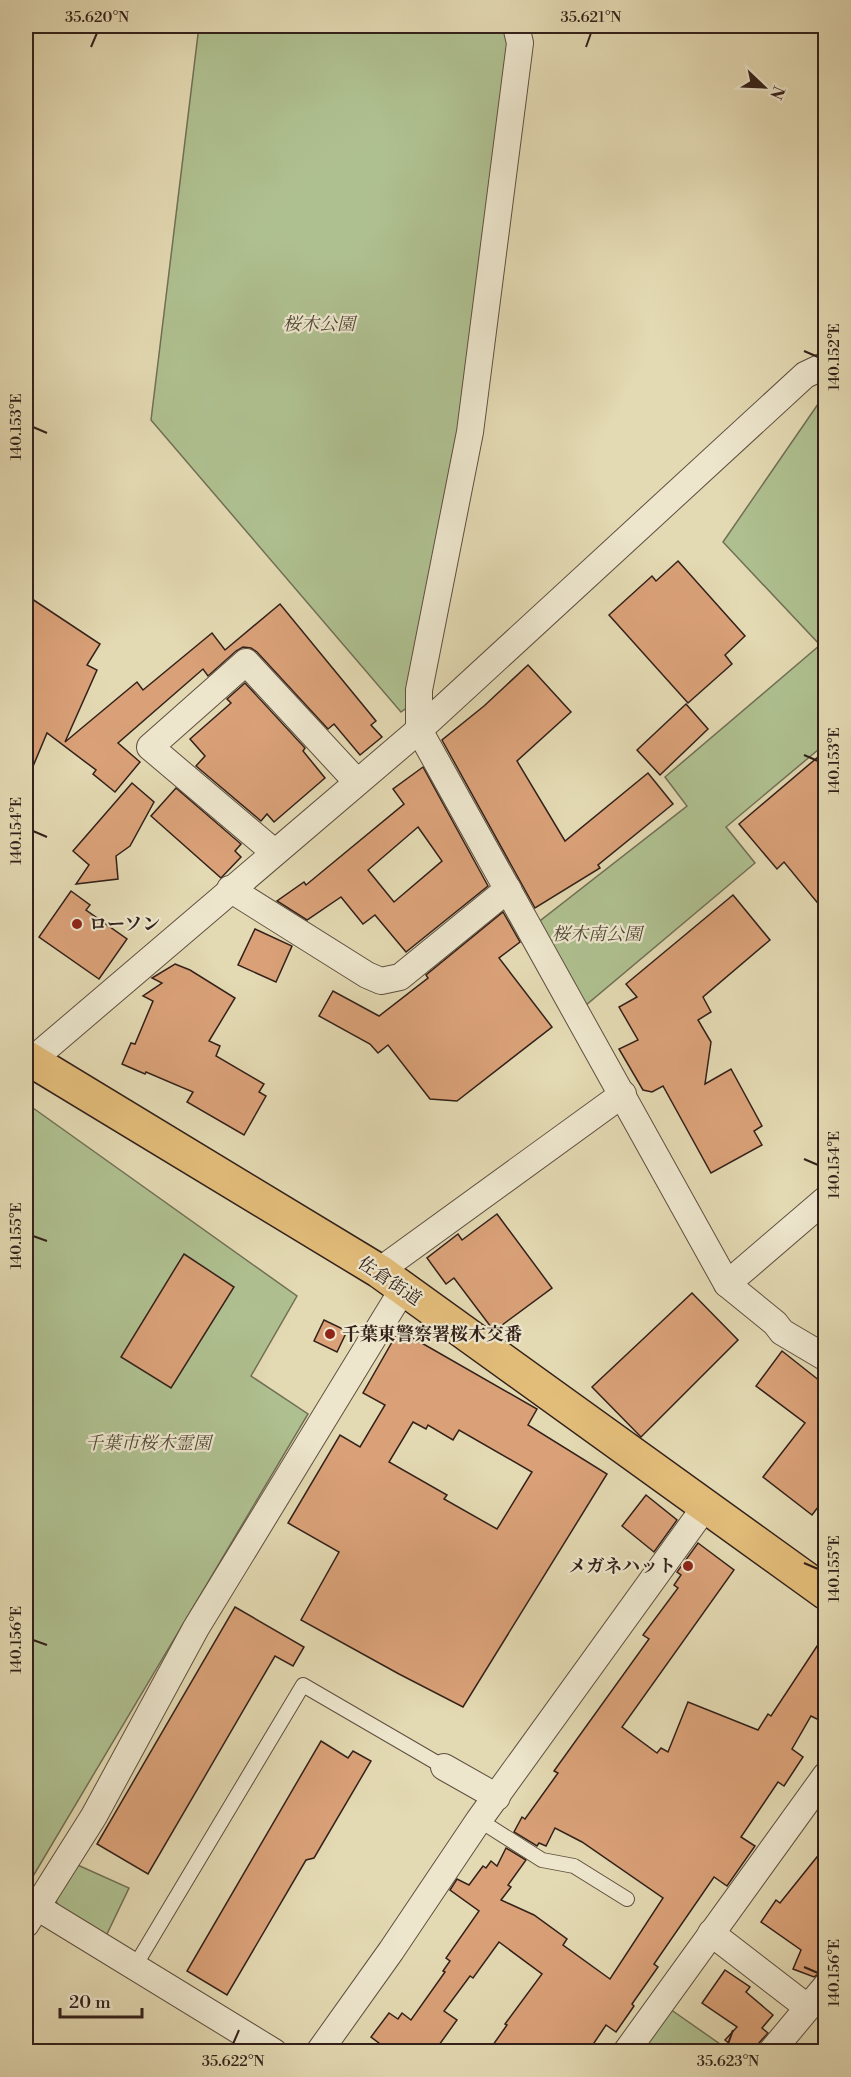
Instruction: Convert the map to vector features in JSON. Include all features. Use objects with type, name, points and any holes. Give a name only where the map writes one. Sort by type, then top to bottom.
[{"type":"highway","name":"佐倉街道","points":[[28,1059],[391,1280],[825,1593]]},
{"type":"street","points":[[516,26],[520,43],[470,432],[419,690],[420,730],[727,1284],[776,1323],[782,1332],[825,1358]]},
{"type":"street","points":[[28,1059],[420,730],[805,375],[825,365]]},
{"type":"street","points":[[274,852],[150,747],[246,662],[357,782]]},
{"type":"street","points":[[230,889],[367,975],[381,981],[400,977],[508,889]]},
{"type":"street","points":[[274,2052],[135,1966],[31,1916],[94,1816],[196,1628],[391,1280],[623,1094]]},
{"type":"street","points":[[727,1284],[825,1199]]},
{"type":"street","points":[[319,2052],[391,1951],[479,1820],[705,1507]]},
{"type":"street","points":[[444,1767],[497,1797]]},
{"type":"street","points":[[626,2052],[825,1776]]},
{"type":"street","points":[[711,1933],[807,2007]]},
{"type":"street","points":[[771,2052],[825,1986]]},
{"type":"lane","points":[[135,1966],[303,1685],[444,1767]]},
{"type":"lane","points":[[479,1820],[543,1860],[574,1866],[627,1899]]},
{"type":"green space","name":"桜木公園","points":[[199,26],[506,26],[512,30],[460,454],[412,704],[401,712],[151,420]]},
{"type":"green space","name":"桜木南公園","points":[[825,394],[825,744],[726,827],[755,863],[586,1005],[536,924],[687,806],[665,777],[820,645],[723,542]]},
{"type":"green space","name":"千葉市桜木霊園","points":[[26,1103],[297,1296],[251,1376],[308,1414],[26,1888]]},
{"type":"green space","points":[[71,1862],[129,1888],[106,1936],[59,1910],[55,1896]]},
{"type":"green space","points":[[670,2009],[730,2051],[639,2052]]},
{"type":"building","points":[[678,561],[745,636],[725,655],[732,664],[688,703],[609,615],[652,576],[656,581]]},
{"type":"building","points":[[26,595],[100,644],[87,665],[97,670],[65,742],[137,682],[143,690],[212,633],[225,650],[280,604],[376,721],[371,725],[382,737],[360,755],[334,724],[328,729],[257,652],[243,647],[208,676],[203,669],[118,743],[140,762],[115,792],[93,774],[96,770],[47,733],[26,783]]},
{"type":"building","points":[[528,665],[571,712],[517,761],[565,841],[648,773],[673,804],[598,865],[600,868],[535,908],[442,740],[484,706]]},
{"type":"building","points":[[245,683],[305,748],[303,751],[325,778],[274,822],[267,814],[261,821],[196,766],[205,756],[190,739],[231,703],[227,699]]},
{"type":"building","points":[[686,704],[708,729],[660,775],[637,750]]},
{"type":"building","points":[[825,751],[825,912],[784,862],[777,869],[739,824]]},
{"type":"building","points":[[423,767],[488,886],[406,952],[375,915],[363,924],[341,897],[307,920],[277,901],[304,882],[306,885],[404,804],[393,789]],"holes":[[[418,827],[442,861],[394,902],[368,870]]]},
{"type":"building","points":[[132,783],[154,802],[130,846],[116,856],[118,879],[76,884],[89,865],[73,851]]},
{"type":"building","points":[[176,788],[241,844],[235,851],[241,857],[221,878],[151,816]]},
{"type":"building","name":"ローソン","points":[[71,891],[90,905],[86,910],[127,939],[99,979],[39,937]]},
{"type":"building","points":[[733,895],[770,940],[703,997],[711,1012],[698,1020],[711,1042],[705,1084],[731,1069],[762,1126],[754,1131],[762,1145],[711,1173],[663,1086],[652,1092],[643,1090],[619,1049],[638,1040],[619,1007],[637,997],[626,984]]},
{"type":"building","points":[[503,912],[520,942],[499,958],[552,1027],[457,1101],[430,1099],[388,1045],[378,1053],[370,1044],[319,1016],[333,991],[379,1016],[428,978],[426,975]]},
{"type":"building","points":[[255,929],[292,946],[276,982],[238,965]]},
{"type":"building","points":[[175,964],[190,970],[235,998],[209,1041],[220,1046],[216,1056],[264,1084],[259,1092],[266,1096],[244,1135],[187,1102],[193,1092],[122,1064],[131,1043],[135,1044],[153,1001],[143,996],[162,983],[152,978]]},
{"type":"building","points":[[497,1214],[552,1288],[494,1331],[454,1278],[446,1284],[427,1258],[458,1234],[462,1240]]},
{"type":"building","points":[[184,1254],[234,1287],[171,1388],[121,1357]]},
{"type":"building","points":[[692,1293],[738,1340],[641,1437],[592,1387]]},
{"type":"building","points":[[324,1320],[347,1331],[337,1352],[314,1341]]},
{"type":"building","points":[[399,1330],[537,1409],[528,1425],[607,1474],[463,1707],[301,1620],[339,1552],[288,1523],[340,1435],[360,1447],[385,1405],[363,1393]],"holes":[[[413,1422],[426,1429],[428,1425],[453,1440],[459,1430],[532,1472],[497,1529],[444,1499],[447,1495],[389,1462]]]},
{"type":"building","points":[[782,1351],[825,1385],[825,1498],[812,1515],[763,1477],[805,1423],[756,1386]]},
{"type":"building","points":[[646,1495],[677,1520],[654,1552],[622,1526]]},
{"type":"building","points":[[698,1543],[734,1570],[622,1727],[657,1753],[661,1748],[668,1752],[688,1702],[758,1730],[768,1714],[771,1716],[825,1634],[825,1723],[811,1716],[792,1749],[803,1757],[784,1786],[778,1782],[741,1837],[755,1846],[727,1886],[714,1877],[654,1964],[658,1967],[616,2032],[606,2025],[588,2052],[488,2052],[507,2025],[505,2024],[542,1974],[499,1942],[473,1978],[470,1976],[444,2011],[457,2020],[434,2052],[391,2052],[371,2037],[389,2013],[398,2019],[402,2013],[411,2020],[445,1972],[443,1971],[450,1961],[446,1958],[479,1911],[450,1890],[457,1879],[469,1885],[483,1866],[486,1868],[491,1861],[497,1866],[506,1848],[526,1860],[508,1885],[511,1887],[501,1900],[534,1915],[567,1939],[563,1945],[610,1979],[663,1898],[582,1842],[555,1828],[546,1846],[539,1843],[537,1846],[514,1832],[522,1817],[525,1819],[558,1773],[554,1771],[649,1639],[643,1635],[678,1588],[674,1585],[681,1575],[677,1572]]},
{"type":"building","points":[[235,1607],[304,1647],[293,1666],[275,1656],[148,1874],[97,1844]]},
{"type":"building","points":[[321,1741],[348,1758],[353,1751],[371,1761],[314,1858],[306,1860],[227,1995],[187,1971]]},
{"type":"building","points":[[825,1847],[825,1963],[822,1972],[814,1977],[793,1969],[801,1950],[761,1922],[776,1900],[780,1903]]},
{"type":"building","points":[[725,1970],[750,1987],[746,1992],[773,2015],[762,2028],[768,2033],[759,2043],[756,2052],[739,2052],[725,2040],[737,2027],[702,2003]]},
{"type":"place","name":"ローソン","points":[[77,924]]},
{"type":"place","name":"千葉東警察署桜木交番","points":[[330,1334]]},
{"type":"place","name":"メガネハット","points":[[688,1566]]}]
